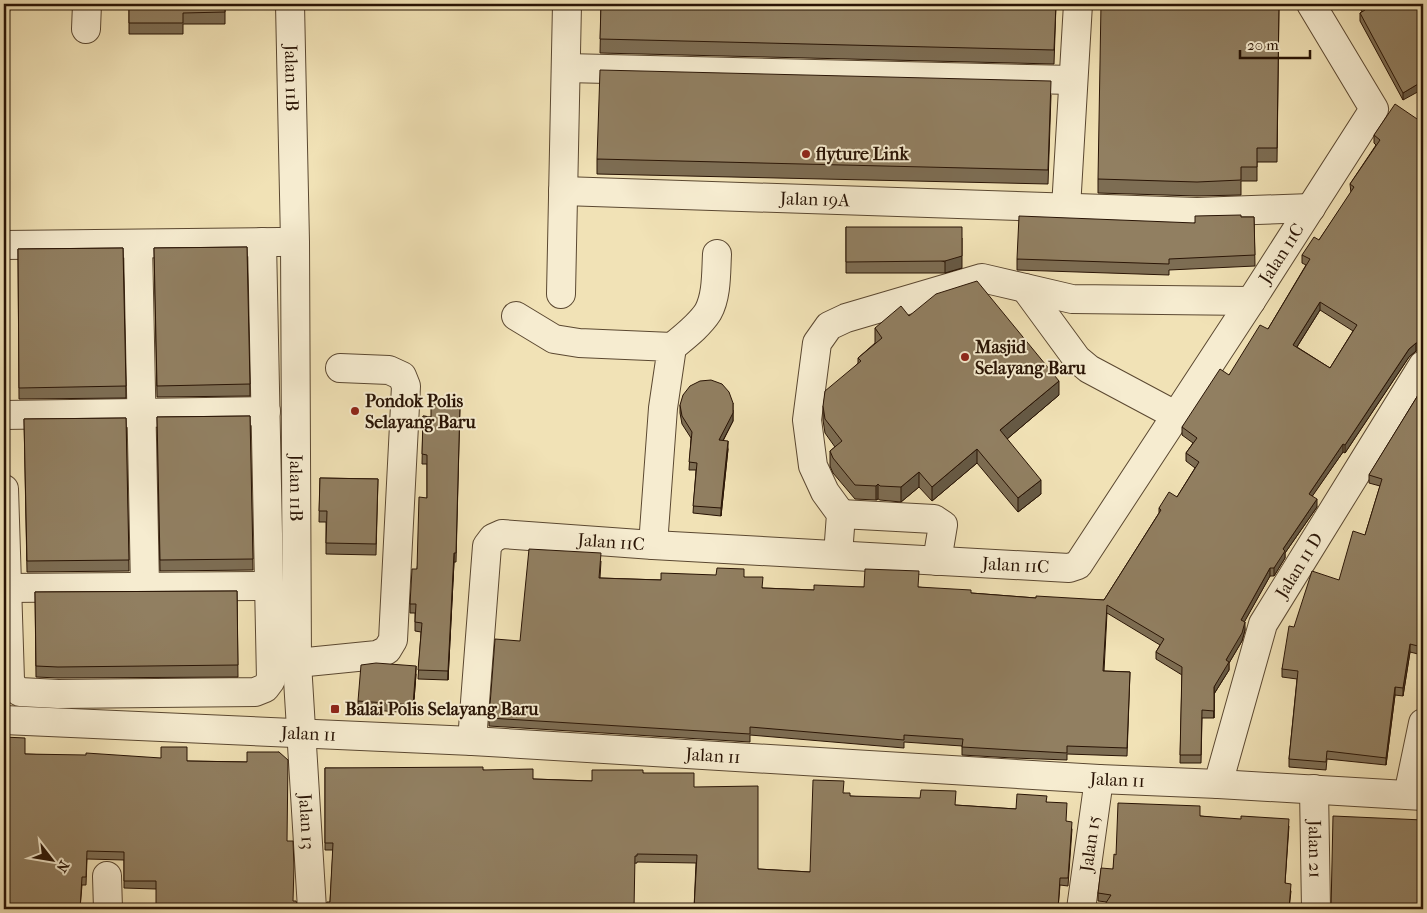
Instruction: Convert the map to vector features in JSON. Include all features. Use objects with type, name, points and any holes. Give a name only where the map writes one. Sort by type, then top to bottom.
[{"type":"street","name":"Jalan 11B","points":[[290,4],[295,242],[297,663],[301,733]]},
{"type":"street","points":[[561,294],[567,4]]},
{"type":"street","points":[[1066,208],[1078,4]]},
{"type":"street","name":"Jalan 11C","points":[[472,741],[487,546],[493,538],[502,534],[652,545],[938,561],[1069,568],[1078,565],[1177,416],[1374,109],[1311,4]]},
{"type":"street","points":[[566,68],[1074,80]]},
{"type":"street","name":"Jalan 19A","points":[[563,191],[1197,212],[1311,208]]},
{"type":"street","points":[[4,489],[10,680],[20,692],[58,694],[255,692],[265,688],[271,680],[262,242]]},
{"type":"street","points":[[4,245],[295,242]]},
{"type":"street","points":[[138,244],[145,586]]},
{"type":"street","points":[[652,545],[663,408],[672,347],[692,330],[708,311],[714,290],[717,254]]},
{"type":"street","points":[[838,555],[841,514],[825,492],[813,466],[807,420],[817,343],[829,326],[846,318],[982,278],[1072,299],[1251,301]]},
{"type":"street","points":[[1025,288],[1077,358],[1089,369],[1177,416]]},
{"type":"street","points":[[516,316],[554,339],[578,343],[672,347]]},
{"type":"street","name":"Jalan 11 D","points":[[1218,784],[1262,624],[1422,365]]},
{"type":"street","points":[[297,663],[377,655],[387,650],[393,640],[406,386],[402,376],[389,370],[340,368]]},
{"type":"street","points":[[4,415],[266,411]]},
{"type":"street","points":[[841,514],[934,519],[942,526],[938,561]]},
{"type":"street","points":[[6,588],[269,586]]},
{"type":"street","points":[[58,694],[59,721]]},
{"type":"street","name":"Jalan 11","points":[[4,720],[472,741],[1416,796]]},
{"type":"street","points":[[1416,796],[1423,723]]},
{"type":"street","name":"Jalan 13","points":[[301,733],[312,909]]},
{"type":"street","name":"Jalan 15","points":[[1081,909],[1100,779]]},
{"type":"street","name":"Jalan 21","points":[[1314,789],[1316,909]]},
{"type":"street","points":[[107,876],[108,909]]},
{"type":"building","points":[[4,4],[9,4],[8,23],[4,23]]},
{"type":"building","points":[[129,4],[225,4],[225,12],[183,13],[183,23],[129,23]]},
{"type":"building","points":[[601,4],[1056,4],[1054,50],[600,39]]},
{"type":"building","points":[[1101,4],[1279,4],[1277,148],[1257,148],[1257,167],[1241,167],[1241,180],[1197,182],[1098,179]]},
{"type":"building","points":[[1362,4],[1423,4],[1423,81],[1403,93],[1360,13],[1365,10]]},
{"type":"building","points":[[600,70],[1051,81],[1048,170],[597,159]]},
{"type":"building","points":[[1395,104],[1423,123],[1423,342],[1416,343],[1409,349],[1345,445],[1343,444],[1309,494],[1317,499],[1283,549],[1285,551],[1274,568],[1270,568],[1241,620],[1245,622],[1242,633],[1226,660],[1229,662],[1214,687],[1214,711],[1202,710],[1201,755],[1180,755],[1182,667],[1156,652],[1164,639],[1107,605],[1103,671],[1130,672],[1127,748],[1067,746],[1067,753],[962,747],[963,739],[904,735],[904,740],[750,727],[750,734],[489,718],[495,639],[520,641],[529,549],[601,553],[599,578],[661,580],[661,573],[716,575],[717,568],[744,569],[744,577],[763,577],[762,588],[814,590],[814,585],[864,587],[865,569],[919,571],[918,587],[971,590],[971,593],[1036,598],[1036,596],[1104,600],[1161,510],[1159,508],[1169,492],[1177,497],[1199,462],[1186,453],[1197,438],[1182,427],[1220,369],[1229,375],[1260,325],[1268,329],[1310,259],[1302,255],[1314,237],[1319,240],[1354,187],[1350,184],[1380,140],[1374,135]],"holes":[[[1320,302],[1357,325],[1330,368],[1293,345]]]},
{"type":"building","points":[[1241,215],[1241,217],[1254,217],[1255,255],[1169,259],[1169,264],[1017,259],[1019,216],[1195,223],[1195,216]]},
{"type":"building","points":[[846,227],[962,227],[962,256],[945,261],[846,262]]},
{"type":"building","points":[[247,247],[250,384],[157,386],[154,248]]},
{"type":"building","points":[[123,248],[126,386],[19,388],[18,249]]},
{"type":"building","points":[[977,281],[1059,381],[1000,430],[1041,480],[1018,498],[977,449],[932,487],[919,472],[901,487],[880,486],[878,484],[876,486],[855,485],[833,458],[830,451],[842,441],[825,419],[823,406],[825,391],[861,361],[858,358],[882,338],[875,328],[901,306],[909,316],[936,294]]},
{"type":"building","points":[[711,380],[722,384],[729,392],[733,403],[733,413],[719,440],[728,441],[721,508],[693,506],[697,463],[689,462],[692,432],[682,416],[680,405],[683,395],[690,386],[700,381]]},
{"type":"building","points":[[1423,387],[1423,629],[1418,646],[1410,644],[1403,688],[1395,687],[1386,758],[1327,751],[1326,762],[1289,759],[1298,671],[1282,669],[1289,626],[1294,627],[1312,571],[1339,580],[1353,531],[1365,535],[1382,479],[1369,475]]},
{"type":"building","points":[[431,404],[460,405],[456,553],[454,553],[448,671],[418,670],[422,623],[415,622],[416,604],[410,604],[412,569],[417,569],[419,497],[427,498],[427,455],[422,454],[423,416],[431,417]]},
{"type":"building","points":[[250,416],[253,559],[160,560],[157,417]]},
{"type":"building","points":[[126,418],[129,560],[27,561],[24,419]]},
{"type":"building","points":[[320,478],[378,479],[376,544],[326,543],[327,511],[319,511]]},
{"type":"building","points":[[237,591],[238,665],[36,666],[35,592]]},
{"type":"building","points":[[376,663],[416,666],[413,705],[358,701],[361,665]]},
{"type":"building","points":[[4,737],[25,738],[25,754],[86,755],[86,753],[161,758],[161,747],[187,747],[187,761],[247,762],[247,752],[279,752],[288,760],[287,841],[293,841],[293,901],[296,901],[299,909],[156,909],[156,881],[124,881],[124,852],[87,851],[86,877],[82,877],[80,909],[4,909]]},
{"type":"building","points":[[483,767],[483,770],[533,769],[533,779],[592,781],[592,770],[694,773],[694,787],[758,786],[758,869],[810,872],[813,780],[844,781],[843,793],[850,793],[850,796],[920,798],[921,790],[956,791],[955,805],[1016,809],[1017,794],[1047,796],[1046,802],[1067,803],[1066,821],[1072,822],[1068,878],[1060,878],[1058,909],[694,909],[697,855],[637,854],[635,856],[634,909],[325,909],[327,902],[330,902],[333,843],[325,843],[325,768]]},
{"type":"building","points":[[1118,803],[1200,806],[1200,816],[1241,819],[1241,816],[1289,819],[1285,883],[1291,884],[1289,909],[1102,909],[1111,895],[1098,893],[1101,868],[1113,869],[1114,854],[1116,855]]},
{"type":"building","points":[[1333,816],[1423,820],[1423,909],[1331,909]]},
{"type":"place","name":"flyture Link","points":[[806,154]]},
{"type":"place","name":"Masjid Selayang Baru","points":[[965,357]]},
{"type":"place","name":"Pondok Polis Selayang Baru","points":[[355,411]]},
{"type":"place","name":"Balai Polis Selayang Baru","points":[[335,709]]}]
